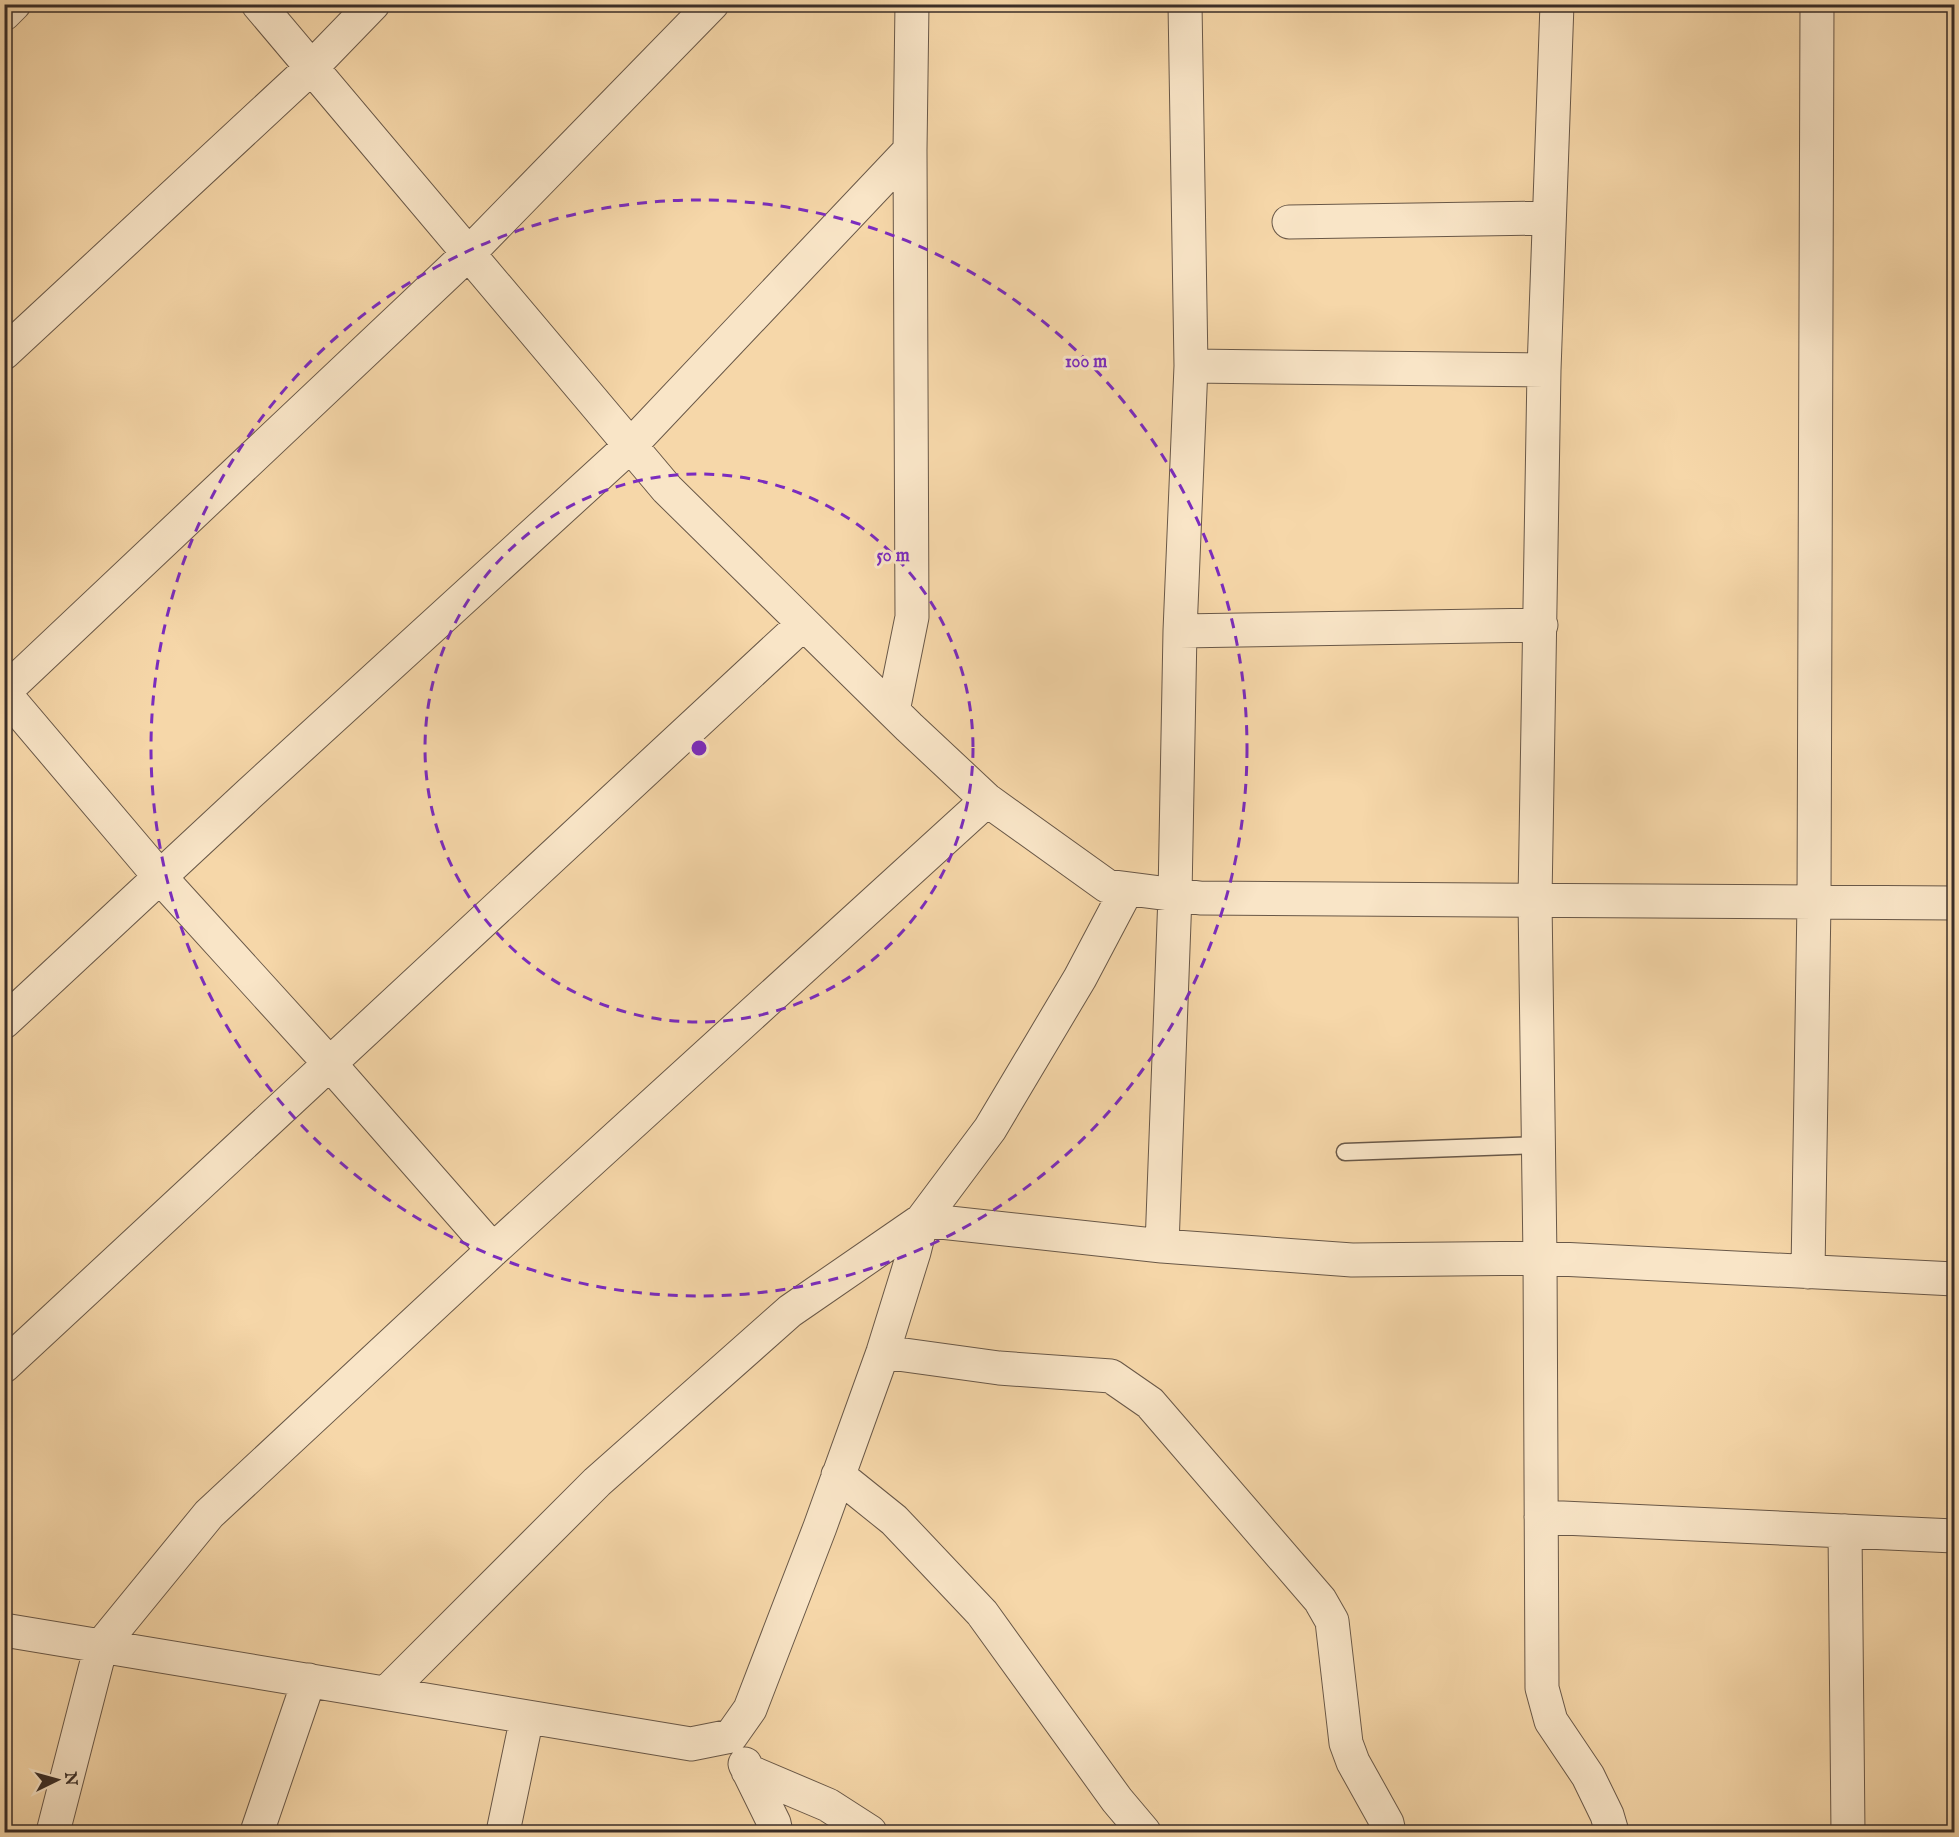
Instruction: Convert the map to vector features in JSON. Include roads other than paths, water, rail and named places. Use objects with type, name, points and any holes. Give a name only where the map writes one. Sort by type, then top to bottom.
[{"type":"street","points":[[4,14],[15,4]]},
{"type":"street","points":[[258,4],[667,489],[803,624],[987,800],[1107,886],[1200,898],[1954,903]]},
{"type":"street","points":[[4,353],[311,68],[373,4]]},
{"type":"street","points":[[493,1250],[330,1064],[160,877],[4,692],[468,254],[712,4]]},
{"type":"street","points":[[893,711],[912,616],[910,150],[912,4]]},
{"type":"street","points":[[1161,1246],[1175,895],[1180,631],[1191,366],[1185,4]]},
{"type":"street","points":[[1557,4],[1544,370],[1535,900],[1540,1258],[1542,1688],[1551,1721],[1588,1776],[1607,1815],[1612,1833]]},
{"type":"street","points":[[1808,1272],[1814,902],[1817,4]]},
{"type":"street","points":[[4,1022],[630,446],[910,150]]},
{"type":"street","points":[[1289,222],[1549,218]]},
{"type":"street","points":[[1191,366],[1544,370]]},
{"type":"street","points":[[4,1366],[803,624]]},
{"type":"street","points":[[1180,631],[1540,625]]},
{"type":"street","points":[[53,1833],[100,1646],[209,1514],[493,1250],[987,800]]},
{"type":"street","points":[[386,1694],[597,1482],[782,1319],[922,1220],[990,1128],[1080,978],[1127,889]]},
{"type":"street","points":[[922,1220],[1161,1246],[1352,1260],[1540,1258],[1954,1279]]},
{"type":"street","points":[[4,1630],[692,1744],[732,1736],[750,1709],[820,1527],[883,1352],[922,1220]]},
{"type":"street","points":[[883,1352],[999,1368],[1111,1376],[1150,1403],[1320,1600],[1332,1621],[1346,1743],[1353,1762],[1387,1823],[1389,1833]]},
{"type":"street","points":[[838,1475],[894,1520],[982,1612],[1117,1800],[1144,1833]]},
{"type":"street","points":[[1541,1517],[1954,1536]]},
{"type":"street","points":[[1845,1531],[1848,1833]]},
{"type":"street","points":[[257,1833],[309,1680]]},
{"type":"street","points":[[503,1833],[527,1717]]},
{"type":"street","points":[[732,1736],[774,1823],[776,1833]]},
{"type":"street","points":[[748,1771],[828,1805],[870,1833]]},
{"type":"lane","points":[[1345,1152],[1538,1145]]}]
